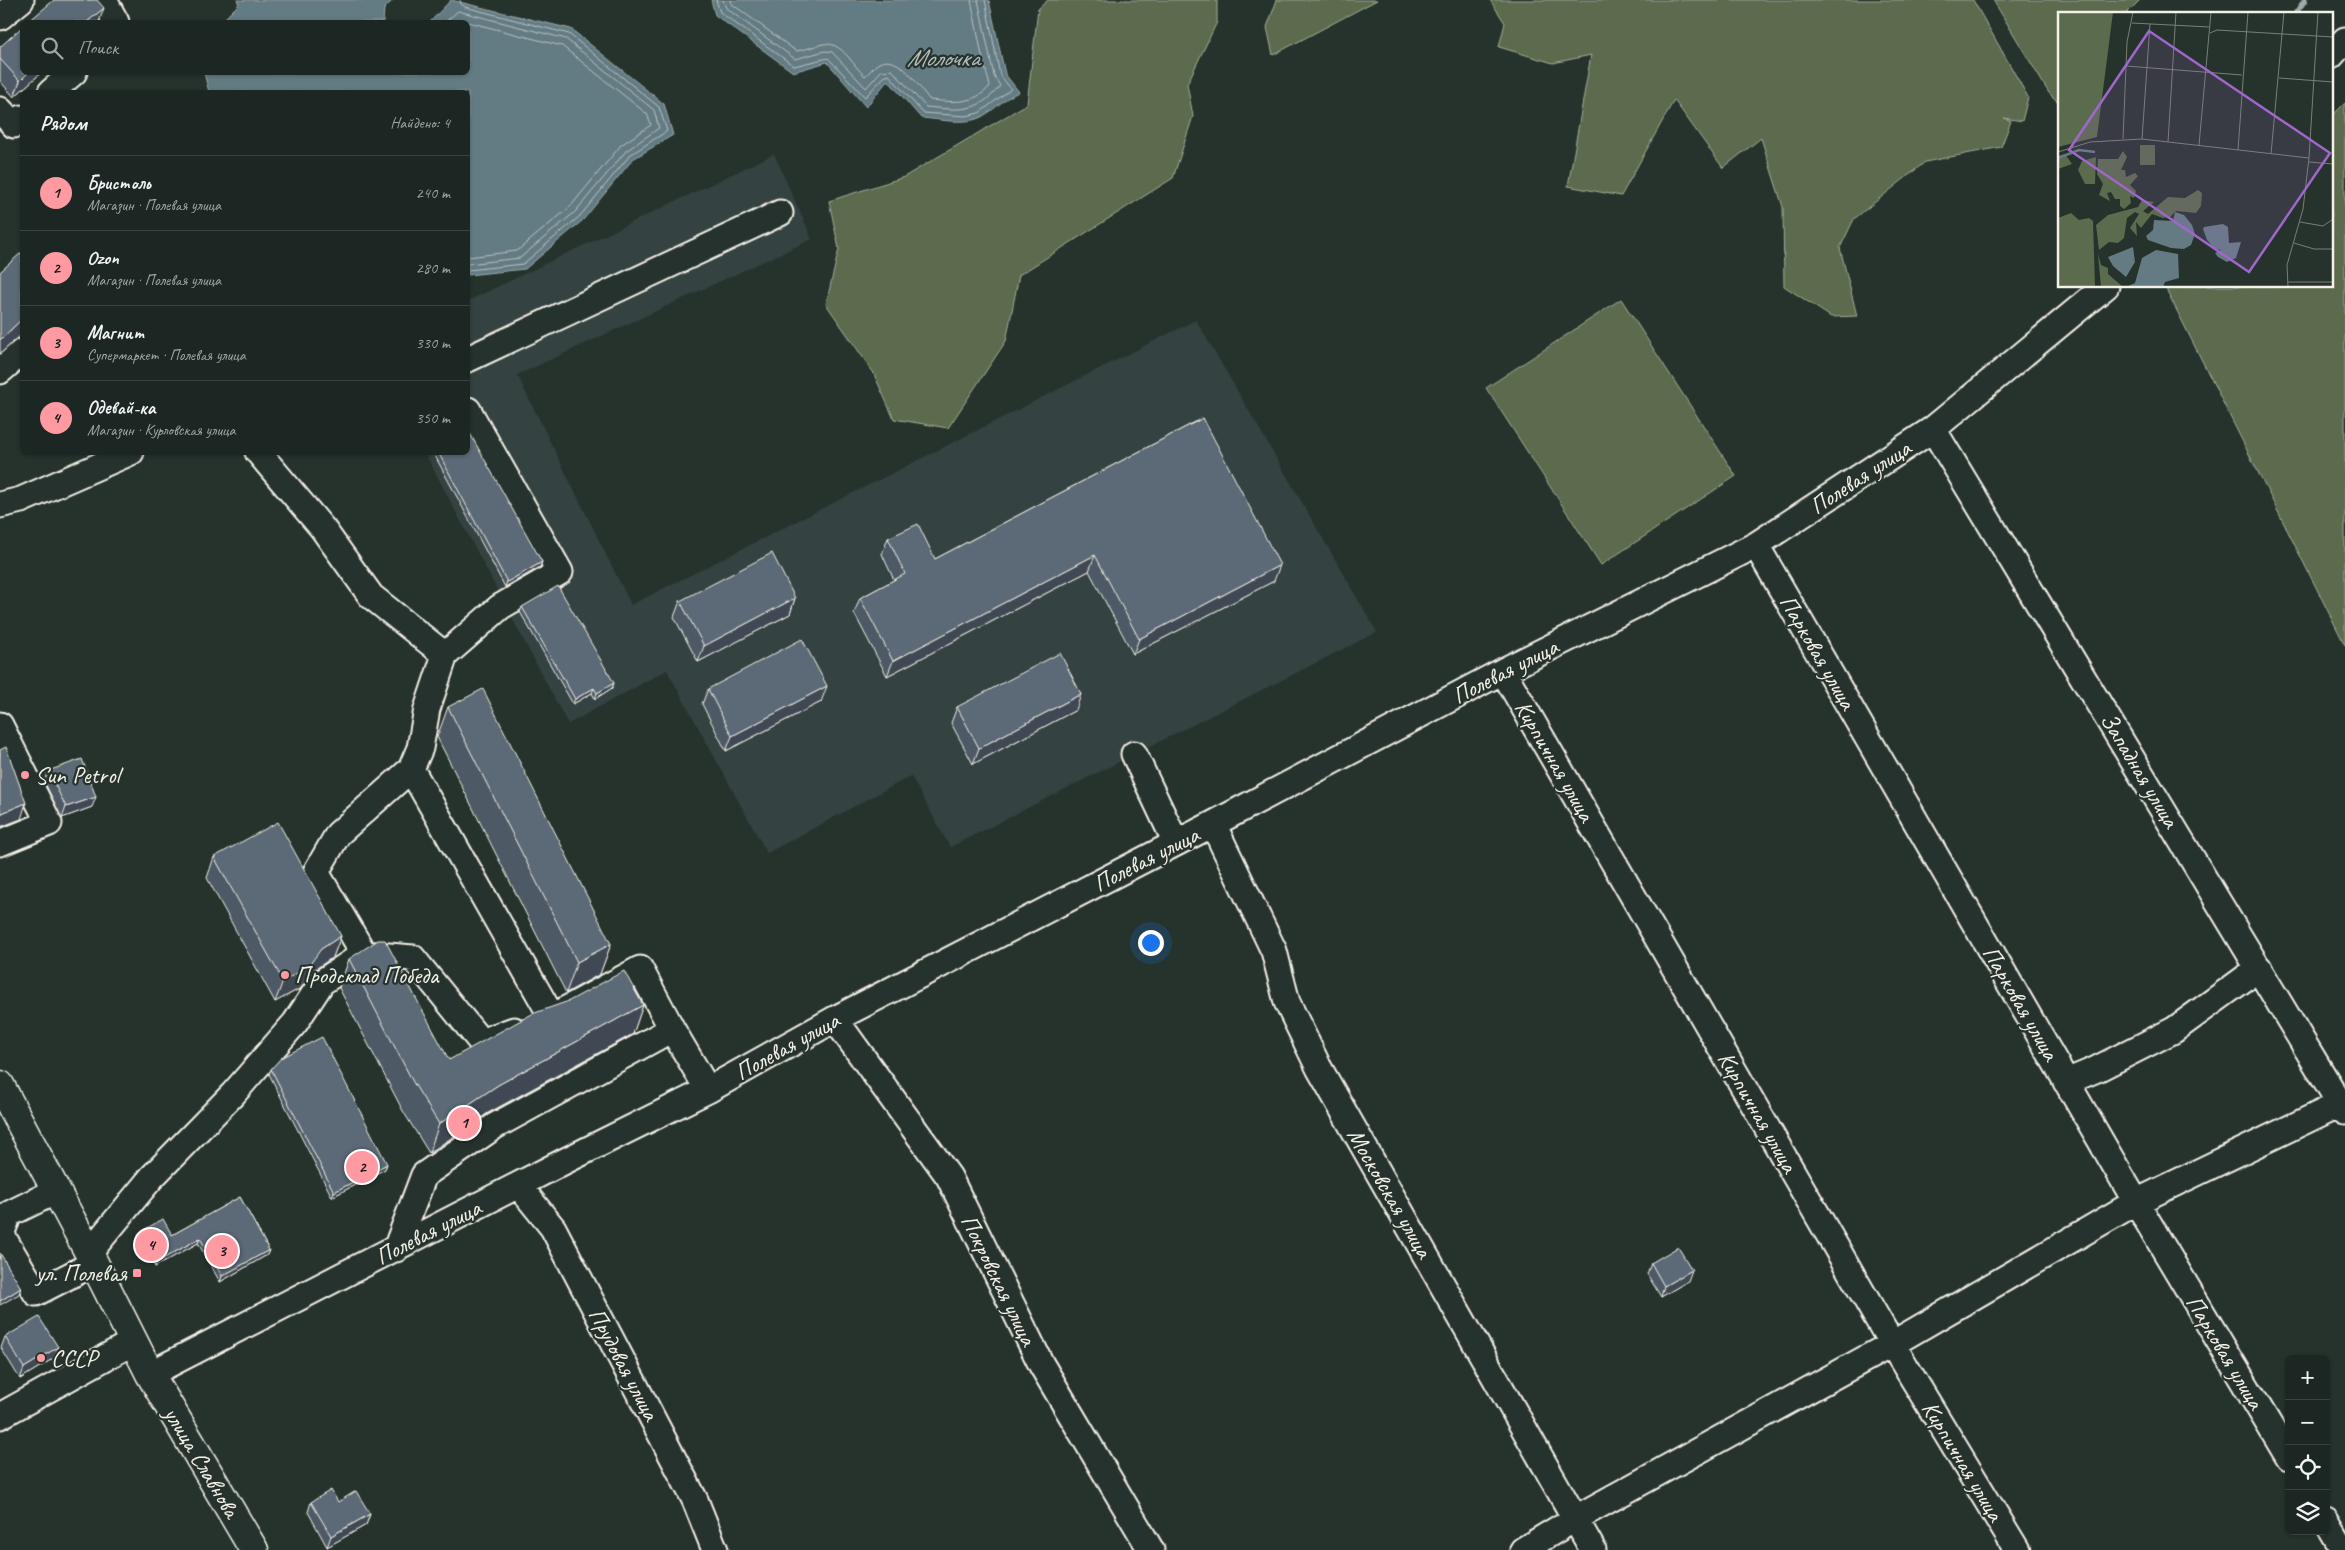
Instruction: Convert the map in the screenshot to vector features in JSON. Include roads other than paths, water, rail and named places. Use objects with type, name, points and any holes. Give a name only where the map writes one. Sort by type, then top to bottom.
[{"type":"main road","name":"улица Славнова","points":[[0,1085],[92,1258],[150,1374],[254,1550]]},
{"type":"street","points":[[0,17],[21,0]]},
{"type":"street","points":[[104,0],[115,20]]},
{"type":"street","points":[[2332,55],[2345,40]]},
{"type":"street","points":[[53,90],[71,75]]},
{"type":"street","points":[[0,110],[14,125],[20,120]]},
{"type":"street","points":[[470,358],[780,213]]},
{"type":"street","name":"Полевая улица","points":[[150,1374],[708,1090],[835,1019],[1213,824],[1503,671],[1756,545],[1933,429],[2104,288]]},
{"type":"street","points":[[0,371],[20,354]]},
{"type":"street","points":[[364,954],[316,872],[338,834],[411,769],[420,748],[427,709],[445,655],[500,607],[560,572],[470,414]]},
{"type":"street","name":"Западная улица","points":[[1933,429],[2342,1108]]},
{"type":"street","points":[[0,505],[21,500],[124,455]]},
{"type":"street","points":[[261,455],[323,529],[371,596],[445,655]]},
{"type":"street","name":"Парковая улица","points":[[1756,545],[2136,1202],[2285,1451]]},
{"type":"street","name":"Кирпичная улица","points":[[1503,671],[1892,1344],[2017,1550]]},
{"type":"street","points":[[0,725],[49,823],[0,843]]},
{"type":"street","points":[[1134,754],[1176,843]]},
{"type":"street","points":[[411,769],[552,1017]]},
{"type":"street","name":"Московская улица","points":[[1213,824],[1274,951],[1288,1002],[1319,1068],[1593,1550]]},
{"type":"street","points":[[56,1191],[9,1214],[1,1234],[36,1292],[92,1258],[152,1177],[233,1094],[294,1023],[322,982],[364,954],[413,958],[481,1042],[552,1017],[640,969],[708,1090]]},
{"type":"street","points":[[2066,1082],[2097,1069],[2174,1030],[2259,968]]},
{"type":"street","name":"Покровская улица","points":[[835,1019],[949,1177],[1040,1364],[1151,1550]]},
{"type":"street","points":[[396,1249],[424,1175],[495,1126],[672,1029]]},
{"type":"street","points":[[1523,1550],[1576,1518],[1892,1344],[2136,1202],[2342,1108]]},
{"type":"street","name":"Прудовая улица","points":[[519,1186],[553,1228],[695,1500],[715,1550]]},
{"type":"street","points":[[0,1416],[133,1342]]},
{"type":"street","points":[[2330,1528],[2343,1550]]},
{"type":"water","points":[[237,0],[393,0],[384,9],[383,20],[223,20],[239,4]]},
{"type":"water","points":[[451,0],[571,29],[664,104],[673,135],[633,159],[583,220],[525,269],[470,275],[470,90],[208,90],[205,75],[470,75],[470,20],[432,20]]},
{"type":"water","name":"Молочка","points":[[711,0],[989,0],[1005,74],[1019,92],[983,116],[969,121],[921,118],[888,80],[866,107],[827,62],[793,72],[715,15]]},
{"type":"waterway","points":[[2296,12],[2305,0]]},
{"type":"place","name":"Sun Petrol","points":[[25,775]]},
{"type":"place","name":"Продсклад Победа","points":[[285,975]]},
{"type":"place","name":"Бристоль","points":[[464,1123]]},
{"type":"place","name":"Ozon","points":[[362,1167]]},
{"type":"place","name":"Одевай-ка","points":[[151,1245]]},
{"type":"place","name":"Магнит","points":[[222,1251]]},
{"type":"place","name":"ул. Полевая","points":[[137,1273]]},
{"type":"place","name":"СССР","points":[[41,1358]]}]
